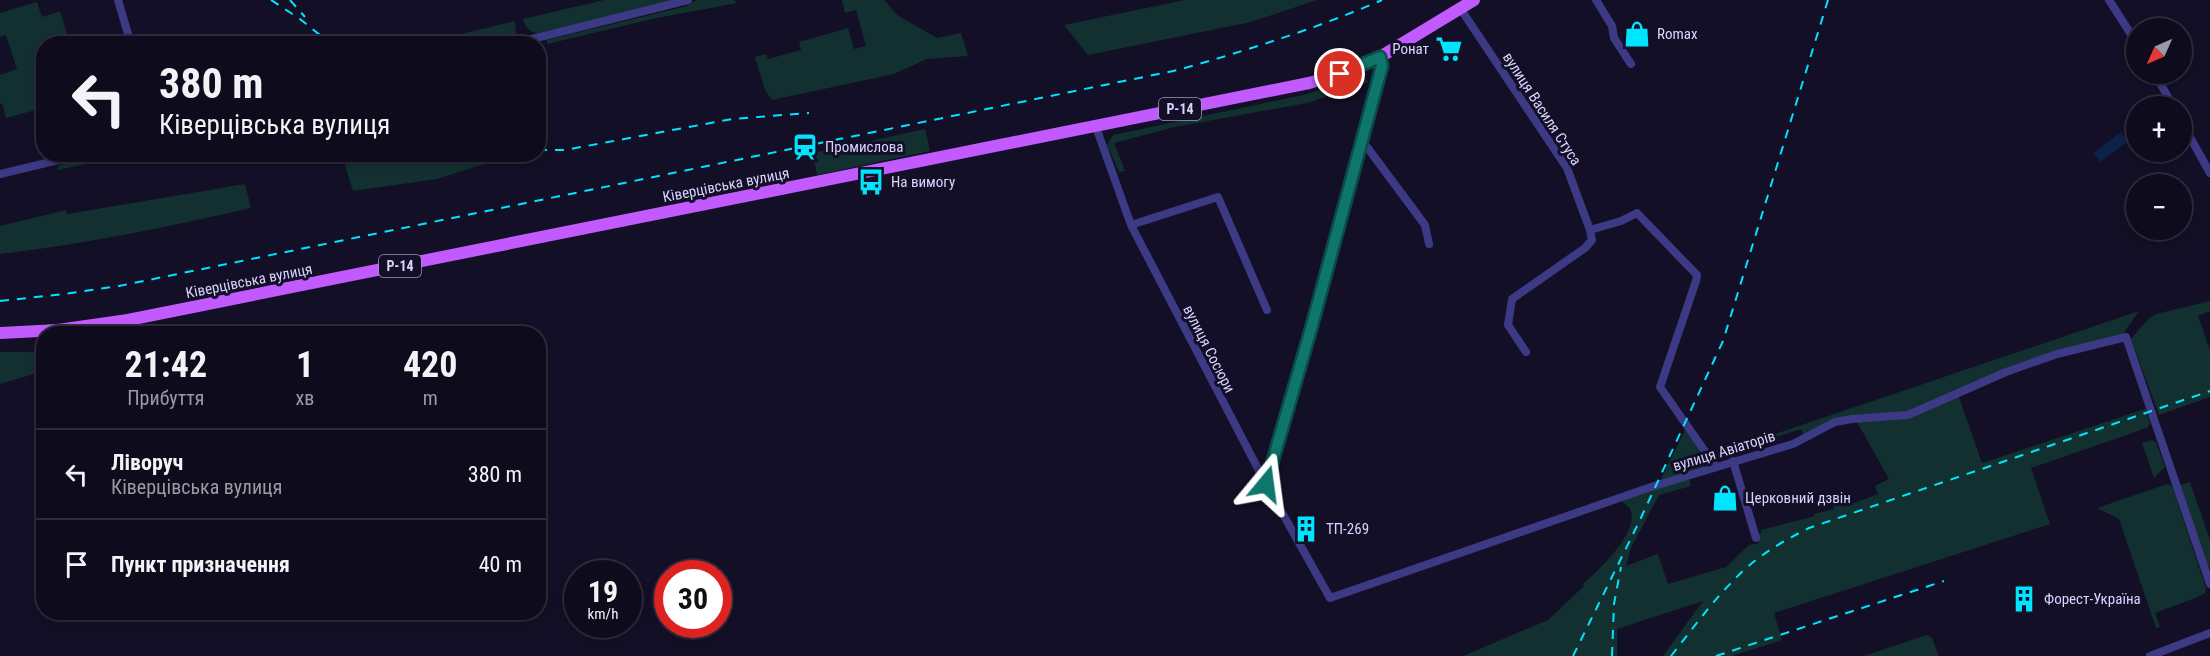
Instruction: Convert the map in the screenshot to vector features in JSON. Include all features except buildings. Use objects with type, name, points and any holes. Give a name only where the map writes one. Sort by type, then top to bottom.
[{"type":"main road","name":"Ківерцівська вулиця","points":[[85,326],[139,318],[1309,83],[1340,74],[1380,57],[1474,0]]},
{"type":"main road","name":"Ківерцівська вулиця","points":[[0,333],[36,331]]},
{"type":"street","points":[[118,0],[129,36]]},
{"type":"street","points":[[544,36],[688,0]]},
{"type":"street","points":[[1596,0],[1612,26],[1614,38],[1631,64]]},
{"type":"street","points":[[2109,0],[2126,26]]},
{"type":"street","name":"вулиця Василя Стуса","points":[[1460,8],[1567,168],[1590,230]]},
{"type":"street","points":[[1266,484],[1311,329],[1382,66],[1380,57]]},
{"type":"street","name":"вулиця Сосюри","points":[[1096,127],[1131,225],[1266,484],[1330,598]]},
{"type":"street","points":[[1361,139],[1425,225],[1429,244]]},
{"type":"street","points":[[2192,141],[2210,173]]},
{"type":"street","points":[[0,174],[50,162]]},
{"type":"street","points":[[1131,225],[1218,196],[1267,310]]},
{"type":"street","points":[[1526,352],[1508,325],[1512,299],[1585,248],[1592,240],[1590,230],[1637,213],[1696,275],[1696,281],[1660,387],[1716,467]]},
{"type":"street","name":"вулиця Авіаторів","points":[[1330,598],[1651,487],[1793,444],[1834,423],[1852,419],[1908,415],[2006,372],[2057,354],[2126,337],[2210,584]]},
{"type":"street","points":[[1733,461],[1756,538]]},
{"type":"street","points":[[2150,656],[2210,633]]},
{"type":"green space","points":[[604,0],[678,0],[538,33],[528,29],[523,19]]},
{"type":"green space","points":[[697,0],[734,0],[737,3],[652,19],[547,44],[547,40],[687,6]]},
{"type":"green space","points":[[842,0],[884,0],[897,15],[937,38],[961,33],[968,56],[927,59],[894,74],[772,100],[765,90],[755,57],[766,54],[768,59],[801,50],[799,42],[848,28],[854,49],[866,46],[856,10],[845,13]]},
{"type":"green space","points":[[1185,0],[1317,0],[1251,22],[1088,55],[1064,25]]},
{"type":"green space","points":[[37,2],[42,17],[60,11],[68,36],[36,36],[36,110],[6,118],[2,103],[0,104],[0,75],[17,69],[6,35],[0,37],[0,13]]},
{"type":"green space","points":[[515,21],[516,34],[513,36],[452,36]]},
{"type":"green space","points":[[1362,77],[1369,82],[1307,103],[1175,127],[1114,143],[1125,171],[1119,172],[1107,145],[1113,135],[1303,95]]},
{"type":"green space","points":[[925,129],[930,151],[817,175],[813,153]]},
{"type":"green space","points":[[71,162],[95,162],[57,170],[60,165]]},
{"type":"green space","points":[[344,162],[490,162],[437,179],[353,191]]},
{"type":"green space","points":[[245,184],[251,208],[126,234],[0,254],[0,226],[66,210],[67,214]]},
{"type":"green space","points":[[2210,301],[2210,311],[2198,316],[2210,350],[2210,397],[2159,415],[2131,339],[2148,319],[2156,314]]},
{"type":"green space","points":[[2139,311],[2123,334],[2057,350],[2004,369],[1907,412],[1852,416],[1804,436],[1801,429],[1770,439],[1769,436]]},
{"type":"green space","points":[[0,352],[36,352],[36,373],[0,384]]},
{"type":"green space","points":[[1959,397],[1982,463],[2145,409],[2150,423],[2148,427],[2138,431],[2031,468],[2050,524],[1774,613],[1782,640],[1732,656],[1663,656],[1703,601],[1617,629],[1617,656],[1463,656],[1548,620],[1584,586],[1583,584],[1617,549],[1630,527],[1632,516],[1629,507],[1622,501],[1689,478],[1691,486],[1659,495],[1631,548],[1626,566],[1658,554],[1668,584],[1726,567],[1749,545],[1759,543],[1757,534],[1761,533],[1761,530],[1815,516],[1814,514],[1834,509],[1833,505],[1841,502],[1843,507],[1878,494],[1875,486],[1889,479],[1857,422],[1908,418]]},
{"type":"green space","points":[[1686,428],[1707,462],[1703,468],[1659,483]]},
{"type":"green space","points":[[2152,440],[2156,442],[2165,467],[2154,478],[2142,443]]},
{"type":"green space","points":[[2190,482],[2210,540],[2210,566],[2208,567],[2180,485]]},
{"type":"green space","points":[[2167,484],[2172,486],[2206,588],[2205,593],[2198,597],[2155,613],[2160,627],[2156,628],[2119,519],[2097,508]]},
{"type":"green space","points":[[1927,635],[1932,638],[1939,656],[1863,656]]},
{"type":"water","points":[[2121,132],[2126,139],[2126,143],[2100,162],[2093,153]]},
{"type":"railway","points":[[271,0],[321,36]]},
{"type":"railway","points":[[290,0],[305,17]]},
{"type":"railway","points":[[0,301],[119,286],[1178,70],[1281,38],[1382,0]]},
{"type":"railway","points":[[1573,656],[1639,522],[1723,341],[1828,0]]},
{"type":"railway","points":[[546,150],[565,150],[732,119],[809,113]]},
{"type":"railway","points":[[1671,656],[1709,608],[1741,573],[1768,551],[1809,528],[2210,391]]},
{"type":"railway","points":[[1612,656],[1614,604],[1621,567]]},
{"type":"railway","points":[[1716,656],[1944,581]]},
{"type":"place","name":"Romax","points":[[1637,34]]},
{"type":"place","name":"Ронат","points":[[1449,49]]},
{"type":"place","name":"Промислова","points":[[805,147]]},
{"type":"place","name":"На вимогу","points":[[871,182]]},
{"type":"place","name":"Церковний дзвін","points":[[1725,498]]},
{"type":"place","name":"ТП-269","points":[[1306,529]]},
{"type":"place","name":"Форест-Україна","points":[[2024,599]]},
{"type":"route","points":[[1266,484],[1311,329],[1382,66],[1380,57],[1340,74]]}]
